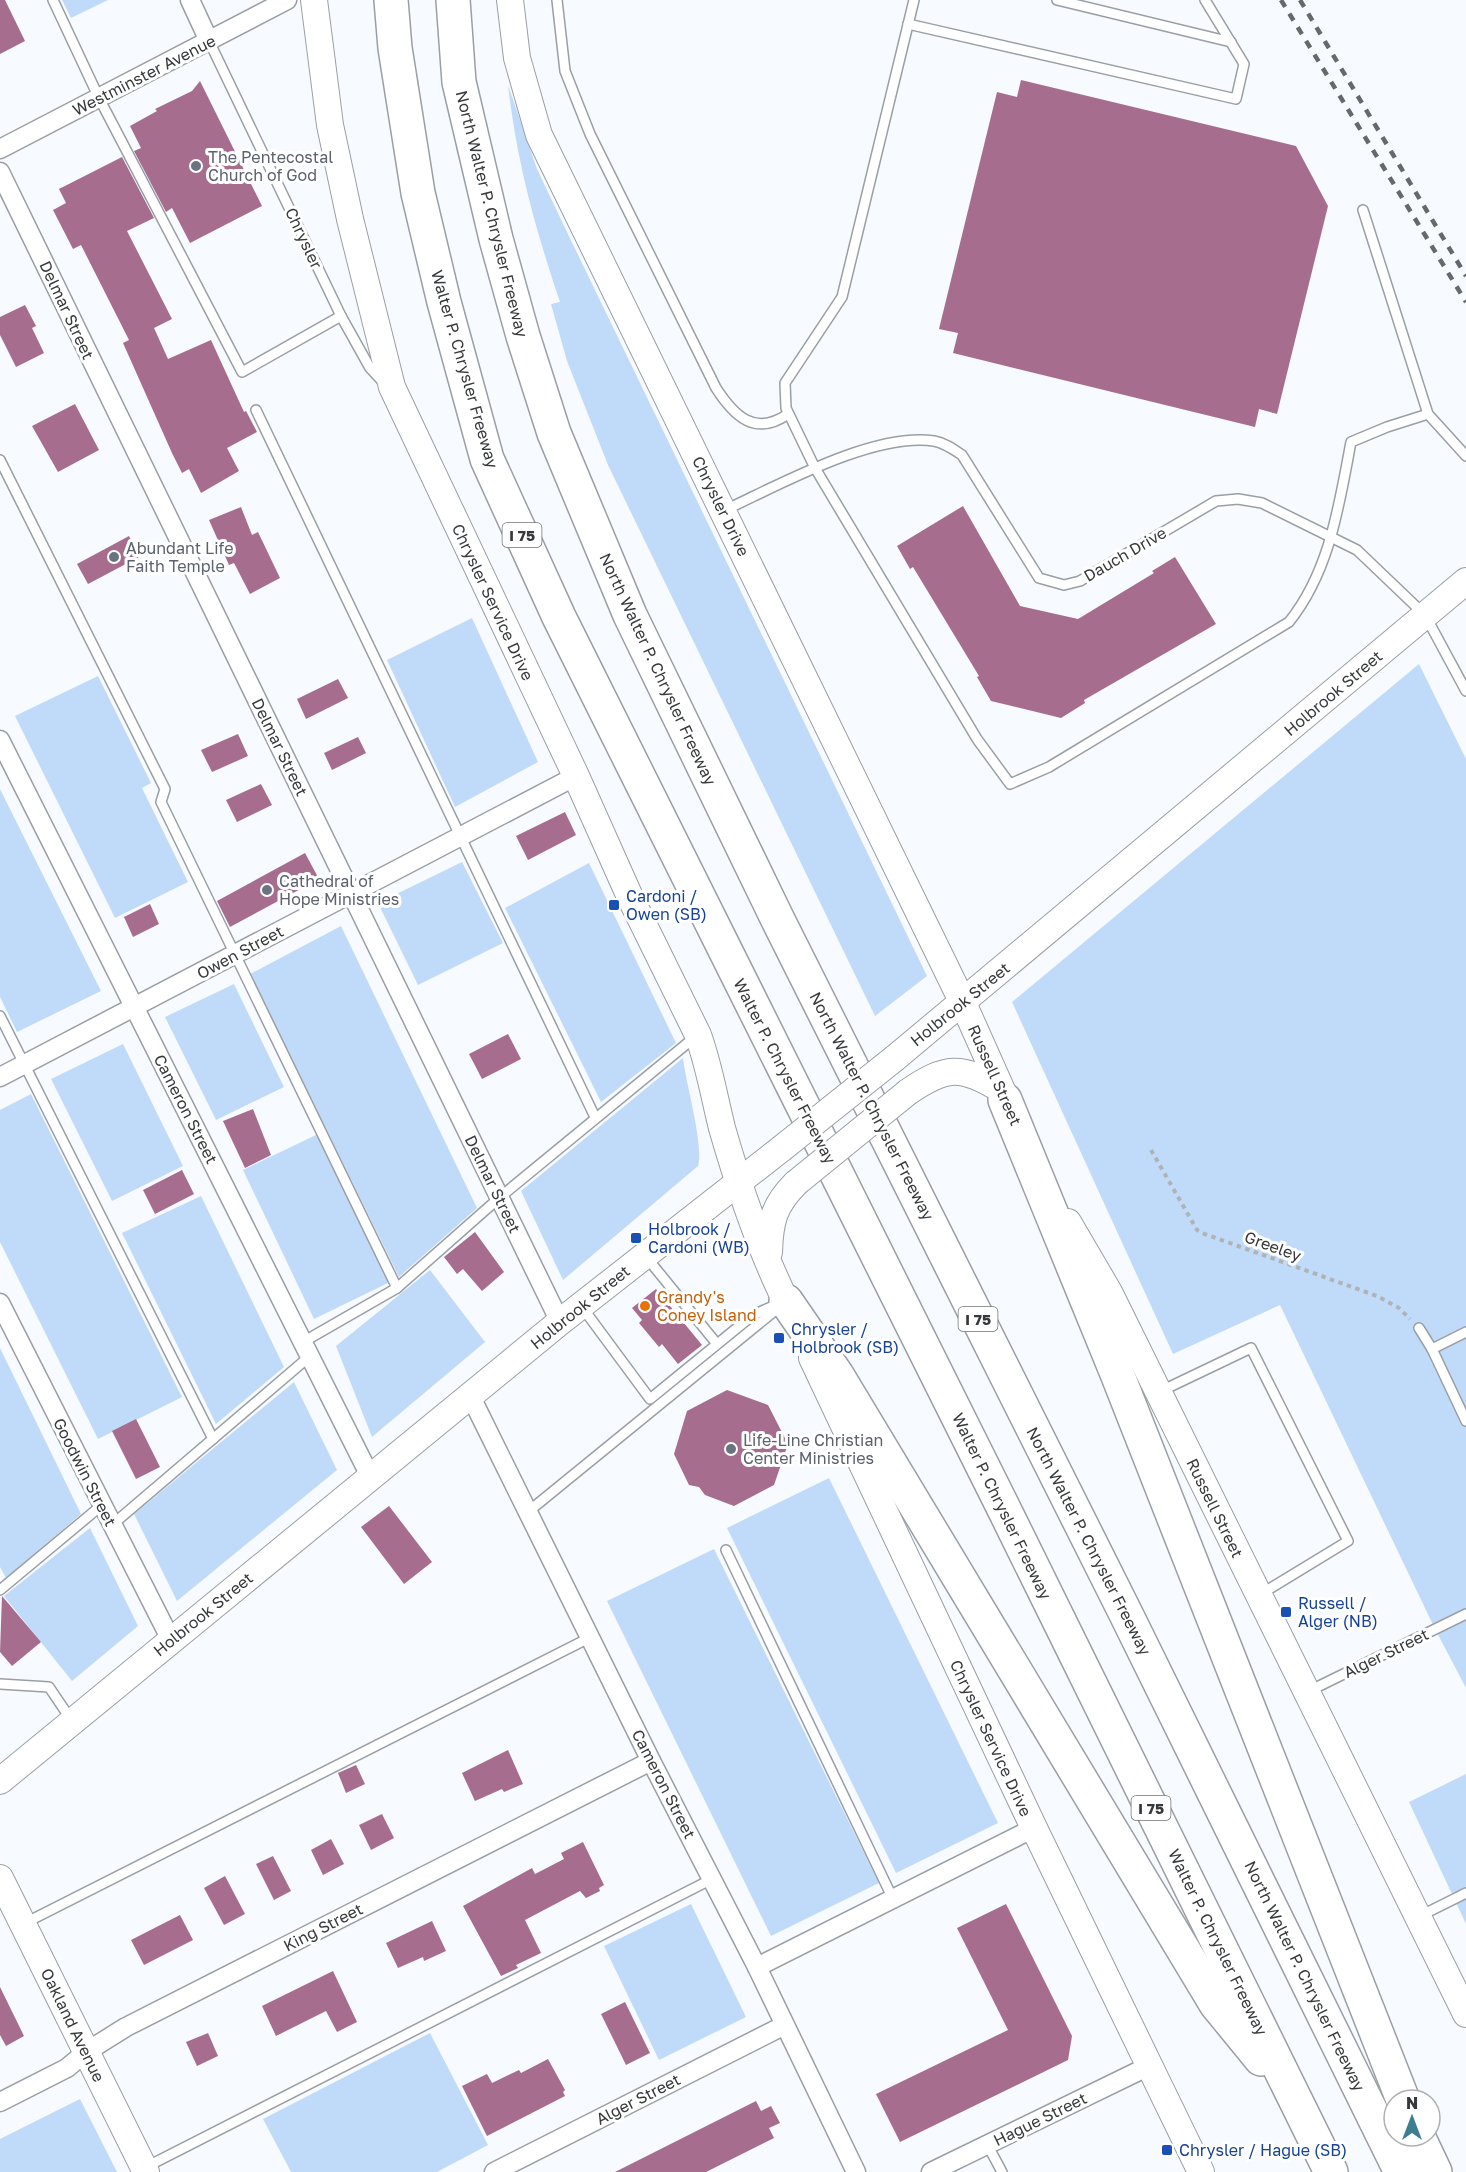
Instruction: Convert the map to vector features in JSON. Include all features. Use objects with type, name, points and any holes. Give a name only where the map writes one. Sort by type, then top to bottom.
[{"type":"highway","name":"Walter P. Chrysler Freeway","points":[[391,0],[395,48],[418,193],[444,302],[487,459],[559,617],[1297,2102]]},
{"type":"highway","name":"North Walter P. Chrysler Freeway","points":[[453,0],[459,82],[496,239],[523,336],[554,433],[630,615],[777,918],[1125,1612],[1401,2172]]},
{"type":"highway","points":[[1003,1094],[1118,1376],[1398,2088]]},
{"type":"highway","points":[[784,1296],[837,1376],[1216,2004],[1297,2102]]},
{"type":"highway","name":"I 75","points":[[1297,2102],[1331,2172]]},
{"type":"highway","points":[[1424,2148],[1435,2172]]},
{"type":"street","points":[[190,0],[209,41]]},
{"type":"street","name":"Westminster Avenue","points":[[0,149],[287,0]]},
{"type":"street","name":"Chrysler Service Drive","points":[[314,0],[330,125],[350,219],[392,387],[576,776],[630,897],[698,1035],[706,1058],[722,1127],[740,1182],[784,1296],[1034,1828],[1202,2172]]},
{"type":"street","name":"Chrysler Drive","points":[[510,0],[517,58],[539,135],[963,1003]]},
{"type":"street","name":"Delmar Street","points":[[0,172],[560,1322]]},
{"type":"street","name":"Holbrook Street","points":[[0,1781],[560,1322],[740,1182],[963,1003],[1466,581]]},
{"type":"street","name":"Cameron Street","points":[[0,740],[371,1478]]},
{"type":"street","name":"Owen Street","points":[[0,1077],[576,776]]},
{"type":"street","name":"Russell Street","points":[[963,1003],[1003,1094],[1054,1198],[1109,1292],[1466,2014]]},
{"type":"street","points":[[769,1260],[775,1209],[781,1198],[796,1183],[908,1092],[929,1078],[947,1072],[973,1072],[1003,1094]]},
{"type":"street","name":"Goodwin Street","points":[[0,1303],[171,1640]]},
{"type":"street","name":"Cameron Street","points":[[471,1397],[651,1761],[757,1967],[783,2026],[856,2172]]},
{"type":"street","name":"King Street","points":[[0,2102],[67,2068],[86,2052],[120,2030],[651,1761]]},
{"type":"street","points":[[757,1967],[1034,1828]]},
{"type":"street","name":"Oakland Avenue","points":[[0,1878],[145,2170]]},
{"type":"street","name":"Alger Street","points":[[494,2172],[783,2026]]},
{"type":"street","name":"Hague Street","points":[[931,2172],[1149,2066]]},
{"type":"lane","points":[[53,0],[99,98],[242,372],[341,316]]},
{"type":"lane","points":[[557,0],[565,70],[590,134],[716,388],[735,414],[751,422],[767,425],[788,414]]},
{"type":"lane","points":[[914,0],[842,297],[785,383],[788,414],[815,468],[976,739],[1010,784],[1049,767],[1289,622],[1300,608],[1333,537],[1351,442],[1428,414]]},
{"type":"lane","points":[[1058,0],[1231,42]]},
{"type":"lane","points":[[908,24],[1236,99],[1244,64],[1205,0]]},
{"type":"lane","name":"Chrysler","points":[[209,41],[341,316],[370,368],[401,409]]},
{"type":"lane","points":[[1362,210],[1428,414],[1466,456]]},
{"type":"lane","points":[[256,410],[595,1117]]},
{"type":"lane","name":"Dauch Drive","points":[[723,511],[833,460],[894,443],[933,441],[949,446],[962,455],[1030,568],[1039,578],[1051,584],[1064,585],[1096,573],[1216,501],[1238,499],[1262,503],[1357,550],[1425,615],[1464,685]]},
{"type":"lane","points":[[0,460],[165,789],[161,802],[233,955],[397,1288]]},
{"type":"lane","points":[[0,1016],[213,1439]]},
{"type":"lane","points":[[112,1525],[213,1439],[306,1349],[397,1288],[595,1117],[698,1035]]},
{"type":"lane","points":[[645,1256],[717,1344]]},
{"type":"lane","points":[[582,1306],[651,1399],[753,1315],[784,1296]]},
{"type":"lane","points":[[529,1511],[784,1296]]},
{"type":"lane","points":[[1419,1328],[1432,1348],[1466,1421]]},
{"type":"lane","points":[[1432,1348],[1466,1332]]},
{"type":"lane","points":[[1159,1392],[1251,1348],[1348,1541],[1259,1595]]},
{"type":"lane","points":[[1,1585],[102,1504]]},
{"type":"lane","points":[[726,1550],[893,1899]]},
{"type":"lane","name":"Alger Street","points":[[1307,1692],[1466,1614]]},
{"type":"lane","points":[[23,1924],[591,1637]]},
{"type":"lane","points":[[0,1684],[40,1684],[49,1687],[73,1721]]},
{"type":"lane","points":[[145,2170],[712,1879]]},
{"type":"lane","points":[[1418,1917],[1466,1893]]},
{"type":"lane","points":[[987,2144],[1002,2172]]},
{"type":"path","name":"Greeley","points":[[1151,1150],[1197,1230],[1377,1296],[1399,1308],[1419,1328]]},
{"type":"shaded area","points":[[62,0],[108,0],[71,18]]},
{"type":"shaded area","points":[[508,85],[537,169],[927,976],[875,1016],[608,465],[567,361],[551,304],[560,302],[528,195],[516,141]]},
{"type":"shaded area","points":[[472,618],[538,762],[455,807],[387,660]]},
{"type":"shaded area","points":[[1419,664],[1466,759],[1466,1688],[1435,1629],[1280,1305],[1173,1354],[1012,1002]]},
{"type":"shaded area","points":[[98,676],[151,783],[142,788],[188,882],[115,918],[15,716]]},
{"type":"shaded area","points":[[0,789],[101,991],[17,1032],[0,997]]},
{"type":"shaded area","points":[[462,862],[503,943],[418,985],[378,903]]},
{"type":"shaded area","points":[[589,863],[676,1043],[601,1102],[505,908]]},
{"type":"shaded area","points":[[341,926],[477,1208],[399,1277],[250,974]]},
{"type":"shaded area","points":[[234,984],[284,1087],[216,1120],[165,1017]]},
{"type":"shaded area","points":[[123,1044],[183,1166],[112,1201],[51,1079]]},
{"type":"shaded area","points":[[683,1058],[699,1144],[698,1166],[563,1280],[521,1191]]},
{"type":"shaded area","points":[[31,1094],[182,1397],[98,1439],[0,1242],[0,1110]]},
{"type":"shaded area","points":[[318,1134],[390,1282],[314,1319],[243,1170]]},
{"type":"shaded area","points":[[201,1196],[284,1367],[216,1424],[122,1233]]},
{"type":"shaded area","points":[[430,1270],[485,1342],[372,1437],[336,1346]]},
{"type":"shaded area","points":[[0,1348],[81,1514],[6,1578],[0,1567]]},
{"type":"shaded area","points":[[294,1382],[337,1470],[177,1601],[134,1514]]},
{"type":"shaded area","points":[[829,1478],[998,1823],[896,1873],[727,1528]]},
{"type":"shaded area","points":[[90,1528],[138,1626],[72,1681],[4,1596]]},
{"type":"shaded area","points":[[714,1549],[879,1883],[771,1936],[607,1601]]},
{"type":"shaded area","points":[[1466,1774],[1466,1924],[1409,1802]]},
{"type":"shaded area","points":[[691,1904],[746,2017],[659,2060],[604,1946]]},
{"type":"shaded area","points":[[430,2033],[488,2145],[437,2172],[291,2172],[263,2119]]},
{"type":"shaded area","points":[[80,2099],[117,2172],[0,2172],[0,2139]]},
{"type":"building","points":[[0,0],[5,0],[25,41],[0,54]]},
{"type":"building","points":[[1021,80],[1296,146],[1328,206],[1277,414],[1259,409],[1255,427],[953,353],[958,333],[939,329],[997,92],[1017,97]]},
{"type":"building","name":"The Pentecostal Church of God","points":[[200,81],[262,206],[190,243],[172,208],[166,212],[134,151],[141,148],[130,126],[157,111],[155,109],[192,91]]},
{"type":"building","points":[[122,157],[154,218],[127,231],[172,319],[154,328],[168,359],[211,340],[244,412],[246,411],[257,432],[227,448],[239,471],[201,493],[189,469],[182,473],[172,453],[123,343],[129,340],[81,245],[73,249],[53,210],[66,203],[59,189]]},
{"type":"building","points":[[25,305],[36,326],[32,328],[44,353],[16,367],[0,335],[0,317]]},
{"type":"building","points":[[75,404],[99,450],[58,472],[32,426]]},
{"type":"building","points":[[963,506],[1020,606],[1078,619],[1154,573],[1152,571],[1175,557],[1216,624],[1084,700],[1085,703],[1061,718],[991,701],[977,677],[979,676],[913,567],[910,569],[897,546]]},
{"type":"building","points":[[241,507],[252,535],[258,532],[280,578],[250,594],[234,563],[229,565],[209,520]]},
{"type":"building","name":"Abundant Life Faith Temple","points":[[129,536],[139,557],[88,584],[77,564]]},
{"type":"building","points":[[338,679],[348,698],[306,719],[297,699]]},
{"type":"building","points":[[238,734],[248,756],[212,772],[201,750]]},
{"type":"building","points":[[358,737],[366,753],[332,770],[324,753]]},
{"type":"building","points":[[261,784],[272,805],[237,822],[226,800]]},
{"type":"building","points":[[565,812],[576,835],[528,860],[516,836]]},
{"type":"building","name":"Cathedral of Hope Ministries","points":[[305,853],[319,879],[230,927],[217,901]]},
{"type":"building","points":[[150,904],[159,924],[133,937],[124,917]]},
{"type":"building","points":[[508,1034],[521,1059],[482,1079],[469,1054]]},
{"type":"building","points":[[253,1109],[271,1155],[245,1168],[223,1121]]},
{"type":"building","points":[[182,1170],[194,1194],[155,1214],[143,1190]]},
{"type":"building","points":[[475,1232],[504,1272],[482,1291],[463,1269],[457,1274],[444,1257]]},
{"type":"building","points":[[656,1289],[702,1345],[678,1364],[662,1344],[659,1347],[639,1323],[642,1320],[632,1308]]},
{"type":"building","name":"Life-Line Christian Center Ministries","points":[[727,1390],[768,1405],[788,1444],[774,1485],[734,1506],[705,1495],[699,1487],[689,1485],[674,1454],[687,1411]]},
{"type":"building","points":[[136,1419],[160,1467],[136,1479],[112,1431]]},
{"type":"building","points":[[389,1506],[432,1562],[404,1584],[361,1527]]},
{"type":"building","points":[[2,1596],[41,1642],[12,1666],[0,1652]]},
{"type":"building","points":[[508,1750],[523,1784],[504,1792],[502,1789],[475,1801],[462,1773]]},
{"type":"building","points":[[356,1765],[365,1784],[346,1793],[338,1773]]},
{"type":"building","points":[[382,1814],[394,1838],[371,1850],[359,1825]]},
{"type":"building","points":[[331,1839],[344,1864],[323,1875],[311,1850]]},
{"type":"building","points":[[583,1842],[604,1885],[599,1888],[600,1891],[586,1898],[580,1891],[525,1920],[541,1953],[516,1965],[518,1968],[501,1976],[463,1906],[532,1868],[535,1874],[564,1859],[561,1853]]},
{"type":"building","points":[[273,1856],[291,1891],[274,1900],[256,1864]]},
{"type":"building","points":[[225,1876],[245,1914],[224,1925],[204,1888]]},
{"type":"building","points":[[1006,1904],[1072,2036],[1068,2060],[900,2142],[876,2094],[1008,2030],[957,1928]]},
{"type":"building","points":[[180,1915],[193,1940],[144,1965],[131,1940]]},
{"type":"building","points":[[432,1921],[446,1951],[424,1961],[423,1957],[398,1968],[386,1943]]},
{"type":"building","points":[[333,1971],[357,2022],[337,2032],[326,2011],[276,2036],[262,2006]]},
{"type":"building","points":[[0,1987],[24,2036],[6,2046],[0,2035]]},
{"type":"building","points":[[625,2002],[650,2053],[626,2065],[601,2014]]},
{"type":"building","points":[[208,2033],[218,2056],[197,2066],[186,2042]]},
{"type":"building","points":[[548,2059],[565,2090],[563,2092],[565,2096],[487,2136],[462,2086],[487,2074],[492,2083],[519,2070],[521,2073]]},
{"type":"building","points":[[756,2101],[761,2111],[771,2106],[780,2123],[769,2128],[774,2138],[706,2172],[615,2172]]},
{"type":"railway","points":[[1281,0],[1466,302]]},
{"type":"railway","points":[[1300,0],[1466,276]]},
{"type":"place","name":"The Pentecostal Church of God","points":[[196,166]]},
{"type":"place","name":"Abundant Life Faith Temple","points":[[114,557]]},
{"type":"place","name":"Cathedral of Hope Ministries","points":[[267,890]]},
{"type":"place","name":"Cardoni / Owen (SB)","points":[[614,905]]},
{"type":"place","name":"Holbrook / Cardoni (WB)","points":[[636,1238]]},
{"type":"place","name":"Grandy's Coney Island","points":[[645,1306]]},
{"type":"place","name":"Chrysler / Holbrook (SB)","points":[[779,1338]]},
{"type":"place","name":"Life-Line Christian Center Ministries","points":[[731,1449]]},
{"type":"place","name":"Russell / Alger (NB)","points":[[1286,1612]]},
{"type":"place","name":"Chrysler / Hague (SB)","points":[[1167,2150]]}]
